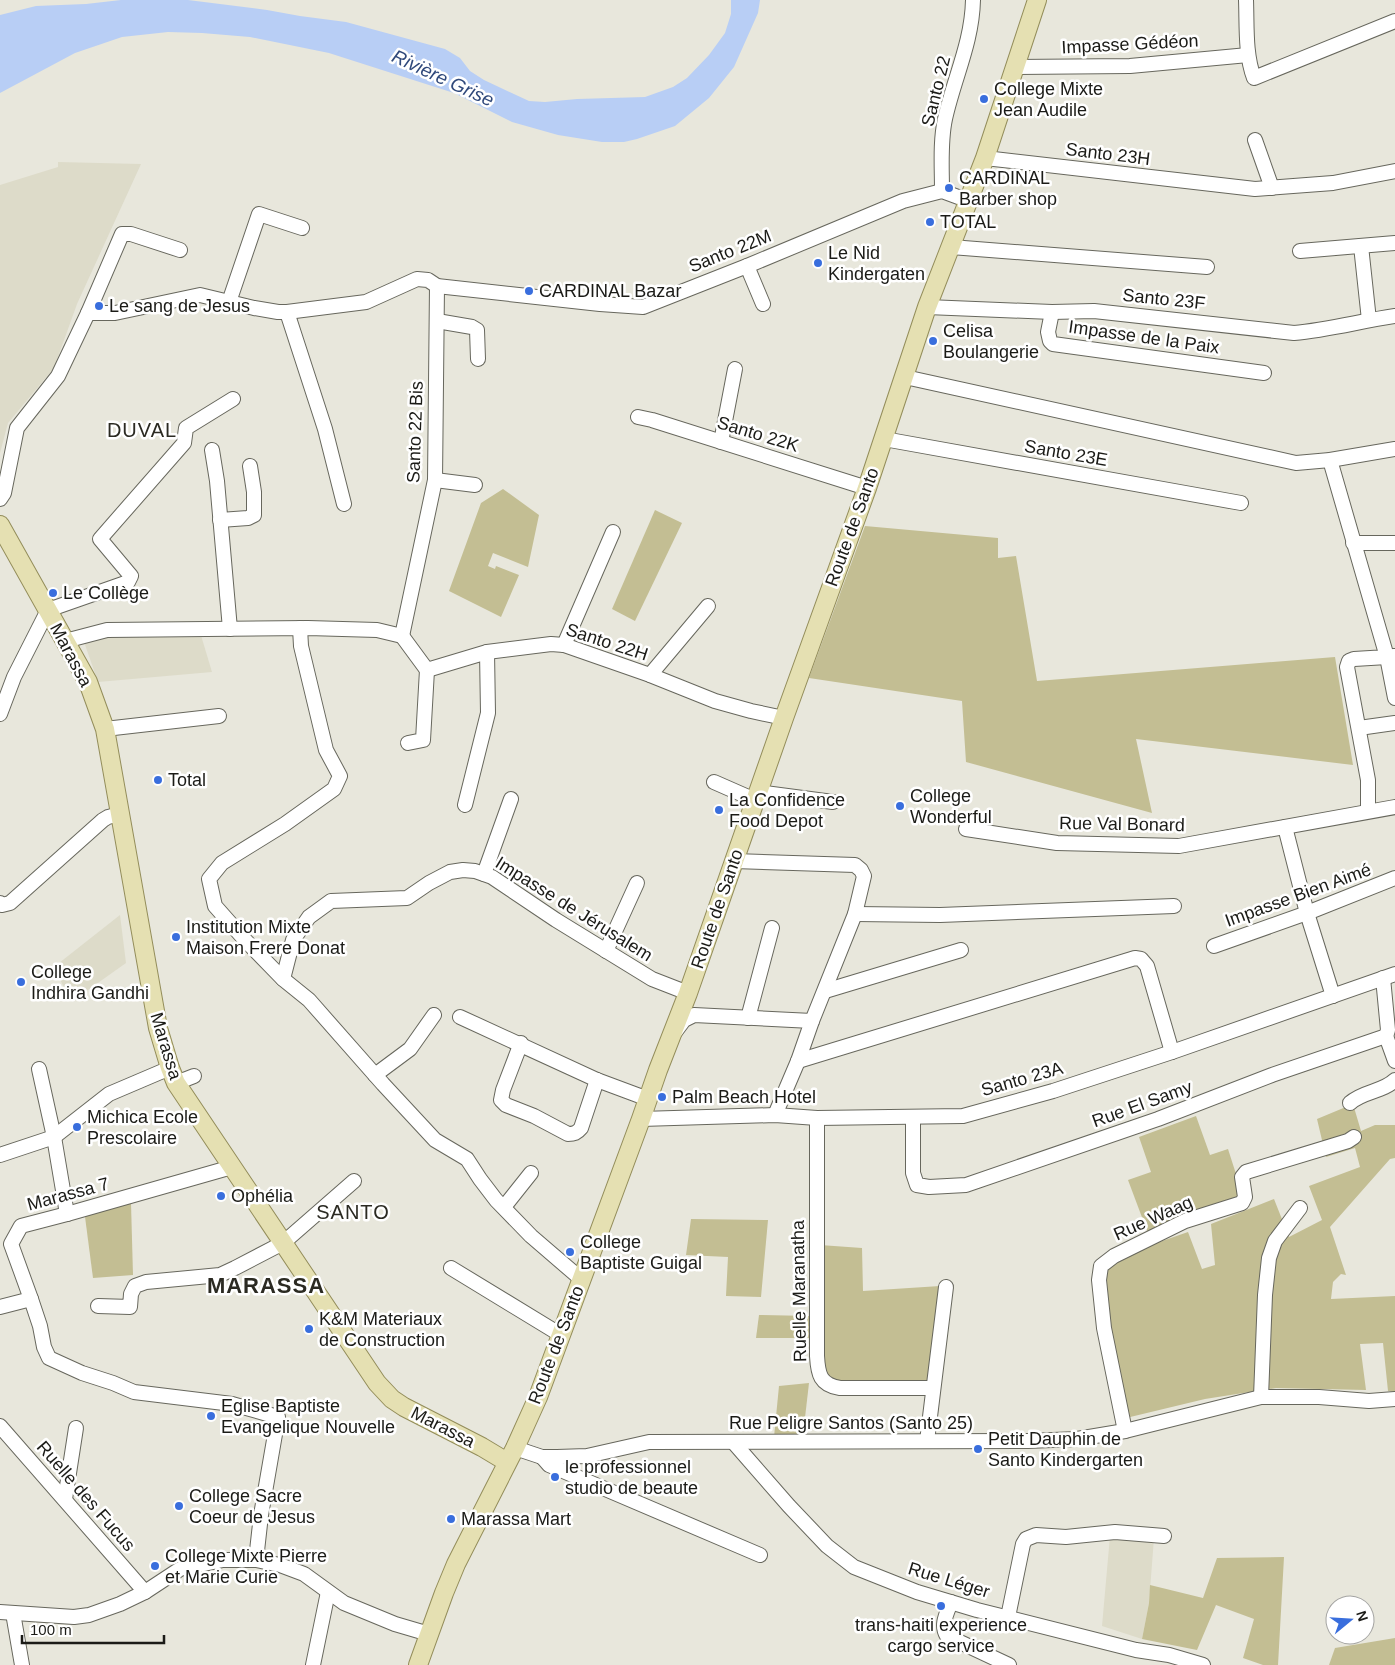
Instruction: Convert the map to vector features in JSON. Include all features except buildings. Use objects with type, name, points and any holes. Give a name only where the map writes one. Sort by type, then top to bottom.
[{"type":"main road","name":"Route de Santo","points":[[418,1665],[456,1564],[511,1455],[538,1396],[688,994],[784,718],[867,488],[927,307],[985,158],[1037,0]]},
{"type":"main road","name":"Marassa","points":[[0,525],[88,682],[105,729],[158,1028],[173,1076],[354,1351],[392,1399],[482,1447],[511,1455]]},
{"type":"street","name":"Santo 22","points":[[942,191],[941,158],[945,120],[966,49],[972,20],[973,0]]},
{"type":"street","points":[[1246,0],[1248,55],[1254,78],[1395,21]]},
{"type":"street","name":"Impasse Gédéon","points":[[1014,67],[1130,66],[1248,55]]},
{"type":"street","points":[[1255,140],[1272,188]]},
{"type":"street","name":"Santo 23H","points":[[985,158],[1255,190],[1332,183],[1395,171]]},
{"type":"street","points":[[942,191],[969,201]]},
{"type":"street","name":"Santo 22M","points":[[88,313],[115,313],[200,295],[254,308],[288,312],[366,302],[417,279],[428,280],[437,286],[643,307],[904,201],[942,191]]},
{"type":"street","points":[[229,302],[259,214],[302,228]]},
{"type":"street","points":[[0,499],[4,493],[4,473],[17,428],[58,376],[122,234],[131,234],[180,250]]},
{"type":"street","points":[[1300,251],[1395,243]]},
{"type":"street","points":[[1361,246],[1369,320]]},
{"type":"street","points":[[951,247],[1207,267]]},
{"type":"street","points":[[747,266],[763,304]]},
{"type":"street","name":"Santo 22 Bis","points":[[402,636],[435,480],[437,286]]},
{"type":"street","name":"Santo 23F","points":[[927,307],[1052,312],[1094,311],[1294,333],[1395,316]]},
{"type":"street","points":[[288,312],[325,429],[344,504]]},
{"type":"street","name":"Impasse de la Paix","points":[[1052,312],[1048,332],[1050,341],[1053,344],[1264,372]]},
{"type":"street","points":[[437,321],[472,326],[477,330],[478,359]]},
{"type":"street","points":[[721,442],[735,369]]},
{"type":"street","points":[[905,377],[1296,463],[1330,460],[1395,449]]},
{"type":"street","points":[[0,714],[14,677],[48,610],[128,582],[131,576],[100,539],[184,443],[186,428],[233,399]]},
{"type":"street","name":"Santo 22K","points":[[638,418],[652,420],[867,488]]},
{"type":"street","name":"Santo 23E","points":[[884,439],[1241,503]]},
{"type":"street","points":[[212,450],[217,481],[230,629]]},
{"type":"street","points":[[1330,460],[1353,543],[1391,657],[1395,698]]},
{"type":"street","points":[[220,520],[248,518],[254,515],[254,492],[250,466]]},
{"type":"street","points":[[435,480],[475,485]]},
{"type":"street","points":[[564,645],[613,532]]},
{"type":"street","points":[[1353,543],[1395,543]]},
{"type":"street","points":[[650,675],[708,606]]},
{"type":"street","points":[[300,628],[301,646],[326,750],[340,776],[334,789],[285,824],[222,863],[209,879],[215,906],[283,979],[309,1000],[435,1140],[467,1158],[480,1179],[531,1236],[581,1279]]},
{"type":"street","points":[[65,641],[107,630],[300,628],[377,630],[402,636],[427,670],[424,740],[408,743]]},
{"type":"street","name":"Santo 22H","points":[[427,670],[487,652],[551,644],[564,645],[650,675],[714,701],[784,718]]},
{"type":"street","points":[[465,805],[488,713],[487,652]]},
{"type":"street","points":[[1368,811],[1368,780],[1347,667],[1349,661],[1354,658],[1391,657]]},
{"type":"street","points":[[105,729],[219,716]]},
{"type":"street","points":[[1358,728],[1395,723]]},
{"type":"street","points":[[714,782],[757,796],[833,802]]},
{"type":"street","points":[[484,874],[511,798]]},
{"type":"street","name":"Rue Val Bonard","points":[[966,829],[1057,843],[1179,846],[1395,807]]},
{"type":"street","points":[[0,903],[2,905],[10,903],[103,820],[120,814]]},
{"type":"street","points":[[1284,827],[1307,913],[1333,996]]},
{"type":"street","points":[[734,861],[855,865],[864,876],[855,914],[776,1115]]},
{"type":"street","name":"Impasse de Jérusalem","points":[[283,979],[293,940],[309,917],[331,901],[407,898],[450,872],[469,870],[492,877],[556,920],[652,979],[688,994]]},
{"type":"street","name":"Impasse Bien Aimé","points":[[1214,946],[1307,913],[1395,878]]},
{"type":"street","points":[[606,951],[637,883]]},
{"type":"street","points":[[855,914],[940,915],[1174,906]]},
{"type":"street","points":[[748,1018],[772,928]]},
{"type":"street","points":[[825,991],[961,950]]},
{"type":"street","points":[[798,1061],[1135,958],[1141,959],[1147,966],[1172,1052]]},
{"type":"street","points":[[1389,976],[1388,1030],[1386,1036],[1395,1060]]},
{"type":"street","name":"Santo 23A","points":[[641,1119],[776,1115],[817,1118],[963,1116],[1172,1052],[1389,976]]},
{"type":"street","points":[[375,1075],[410,1049],[434,1015]]},
{"type":"street","points":[[670,1038],[684,1020],[694,1015],[812,1021]]},
{"type":"street","points":[[460,1016],[597,1080],[648,1099]]},
{"type":"street","name":"Rue El Samy","points":[[913,1117],[913,1173],[917,1185],[929,1187],[966,1185],[1158,1119],[1272,1075],[1386,1036]]},
{"type":"street","points":[[521,1044],[503,1090],[501,1100],[506,1105],[534,1116],[568,1134],[574,1134],[581,1128],[597,1080]]},
{"type":"street","points":[[40,1069],[67,1214]]},
{"type":"street","points":[[0,1155],[54,1137],[109,1094],[173,1076],[194,1076]]},
{"type":"street","points":[[1350,1103],[1388,1086],[1395,1080]]},
{"type":"street","name":"Ruelle Maranatha","points":[[817,1118],[817,1356],[818,1369],[822,1379],[830,1386],[840,1388],[933,1388]]},
{"type":"street","name":"Rue Waag","points":[[1125,1431],[1104,1328],[1099,1280],[1101,1266],[1114,1256],[1185,1221],[1242,1202],[1245,1197],[1242,1177],[1246,1172],[1348,1142],[1354,1138]]},
{"type":"street","name":"Marassa 7","points":[[232,1167],[21,1226],[11,1244],[31,1299],[40,1326],[44,1347],[49,1358],[82,1373],[134,1392],[232,1404],[278,1416],[261,1515],[256,1560]]},
{"type":"street","points":[[504,1207],[531,1172]]},
{"type":"street","points":[[98,1306],[130,1307],[132,1294],[136,1286],[146,1282],[220,1275],[235,1268],[283,1243],[354,1181]]},
{"type":"street","points":[[1261,1397],[1269,1258],[1275,1241],[1300,1208]]},
{"type":"street","points":[[451,1268],[561,1335]]},
{"type":"street","points":[[927,1441],[946,1286]]},
{"type":"street","points":[[0,1307],[31,1299]]},
{"type":"street","name":"Rue Peligre Santos (Santo 25)","points":[[511,1455],[542,1457],[587,1456],[649,1442],[1028,1442],[1067,1440],[1125,1431],[1261,1397],[1318,1397],[1369,1401],[1395,1399]]},
{"type":"street","name":"Ruelle des Fucus","points":[[0,1426],[145,1592]]},
{"type":"street","points":[[65,1499],[76,1428]]},
{"type":"street","name":"Rue Léger","points":[[734,1442],[795,1513],[827,1546],[854,1567],[917,1592],[951,1602],[1136,1650],[1167,1660],[1203,1665]]},
{"type":"street","points":[[542,1457],[549,1465],[760,1555]]},
{"type":"street","points":[[1008,1617],[1023,1544],[1029,1536],[1066,1537],[1114,1532],[1164,1536]]},
{"type":"street","points":[[22,1665],[7,1613],[74,1617],[89,1615],[120,1604],[145,1592],[180,1569],[223,1560],[256,1560],[280,1565],[304,1574],[344,1604],[395,1624],[429,1634]]},
{"type":"street","points":[[313,1665],[328,1592]]},
{"type":"street","points":[[951,1602],[944,1622],[943,1631],[947,1636],[1009,1665]]},
{"type":"shaded area","points":[[58,162],[141,164],[77,304],[54,368],[8,423],[0,453],[0,185],[58,167]]},
{"type":"shaded area","points":[[503,489],[539,515],[528,567],[493,553],[488,566],[495,569],[496,566],[519,575],[501,617],[449,591],[481,503]]},
{"type":"shaded area","points":[[655,510],[682,523],[635,621],[612,609]]},
{"type":"shaded area","points":[[865,526],[998,538],[998,558],[1016,556],[1037,681],[1335,657],[1353,765],[1136,739],[1152,813],[966,762],[962,701],[809,678]]},
{"type":"shaded area","points":[[107,632],[200,632],[212,672],[98,682],[83,639]]},
{"type":"shaded area","points":[[120,915],[126,963],[71,1002],[54,967]]},
{"type":"shaded area","points":[[1353,1104],[1361,1131],[1375,1125],[1395,1125],[1395,1158],[1390,1159],[1330,1227],[1346,1275],[1341,1274],[1333,1282],[1331,1299],[1395,1296],[1395,1392],[1388,1391],[1383,1343],[1360,1344],[1366,1390],[1276,1388],[1205,1399],[1126,1418],[1115,1370],[1103,1270],[1142,1248],[1188,1232],[1202,1269],[1215,1265],[1211,1224],[1274,1199],[1289,1237],[1322,1220],[1309,1186],[1360,1167],[1355,1148],[1326,1157],[1317,1119]]},
{"type":"shaded area","points":[[1196,1116],[1210,1155],[1228,1149],[1244,1199],[1149,1236],[1128,1180],[1151,1172],[1139,1137]]},
{"type":"shaded area","points":[[129,1198],[131,1203],[133,1275],[93,1278],[84,1209]]},
{"type":"shaded area","points":[[691,1219],[768,1220],[761,1297],[726,1296],[728,1257],[686,1255]]},
{"type":"shaded area","points":[[820,1245],[862,1248],[863,1291],[940,1286],[928,1382],[820,1381]]},
{"type":"shaded area","points":[[759,1315],[810,1316],[810,1338],[756,1338]]},
{"type":"shaded area","points":[[809,1383],[803,1435],[774,1437],[779,1386]]},
{"type":"shaded area","points":[[1110,1536],[1154,1538],[1149,1603],[1142,1639],[1102,1626]]},
{"type":"shaded area","points":[[1284,1557],[1278,1665],[1263,1665],[1243,1658],[1254,1619],[1216,1605],[1197,1650],[1142,1639],[1149,1603],[1150,1585],[1203,1598],[1217,1558]]},
{"type":"shaded area","points":[[1395,1638],[1395,1665],[1329,1665],[1335,1648],[1353,1645],[1375,1645],[1375,1641]]},
{"type":"water","name":"Rivière Grise","points":[[121,0],[188,0],[346,22],[445,49],[460,58],[470,71],[484,80],[529,101],[545,102],[645,97],[673,87],[687,78],[709,55],[725,33],[731,14],[731,0],[760,0],[758,13],[734,67],[709,98],[675,126],[624,142],[602,142],[558,135],[512,122],[454,93],[329,53],[250,37],[202,33],[168,32],[122,37],[75,53],[0,93],[0,15],[36,6],[86,4]]},
{"type":"place","name":"College Mixte Jean Audile","points":[[984,99]]},
{"type":"place","name":"CARDINAL Barber shop","points":[[949,188]]},
{"type":"place","name":"TOTAL","points":[[930,222]]},
{"type":"place","name":"Le Nid Kindergaten","points":[[818,263]]},
{"type":"place","name":"CARDINAL Bazar","points":[[529,291]]},
{"type":"place","name":"Le sang de Jesus","points":[[99,306]]},
{"type":"place","name":"Celisa Boulangerie","points":[[933,341]]},
{"type":"place","name":"Le Collège","points":[[53,593]]},
{"type":"place","name":"Total","points":[[158,780]]},
{"type":"place","name":"College Wonderful","points":[[900,806]]},
{"type":"place","name":"La Confidence Food Depot","points":[[719,810]]},
{"type":"place","name":"Institution Mixte Maison Frere Donat","points":[[176,937]]},
{"type":"place","name":"College Indhira Gandhi","points":[[21,982]]},
{"type":"place","name":"Palm Beach Hotel","points":[[662,1097]]},
{"type":"place","name":"Michica Ecole Prescolaire","points":[[77,1127]]},
{"type":"place","name":"Ophélia","points":[[221,1196]]},
{"type":"place","name":"College Baptiste Guigal","points":[[570,1252]]},
{"type":"place","name":"K&M Materiaux de Construction","points":[[309,1329]]},
{"type":"place","name":"Eglise Baptiste Evangelique Nouvelle","points":[[211,1416]]},
{"type":"place","name":"Petit Dauphin de Santo Kindergarten","points":[[978,1449]]},
{"type":"place","name":"le professionnel studio de beaute","points":[[555,1477]]},
{"type":"place","name":"College Sacre Coeur de Jesus","points":[[179,1506]]},
{"type":"place","name":"Marassa Mart","points":[[451,1519]]},
{"type":"place","name":"College Mixte Pierre et Marie Curie","points":[[155,1566]]},
{"type":"place","name":"trans-haiti experience cargo service","points":[[941,1606]]},
{"type":"district","name":"DUVAL","points":[[142,430]]},
{"type":"district","name":"SANTO","points":[[353,1212]]},
{"type":"district","name":"MARASSA","points":[[266,1285]]}]
